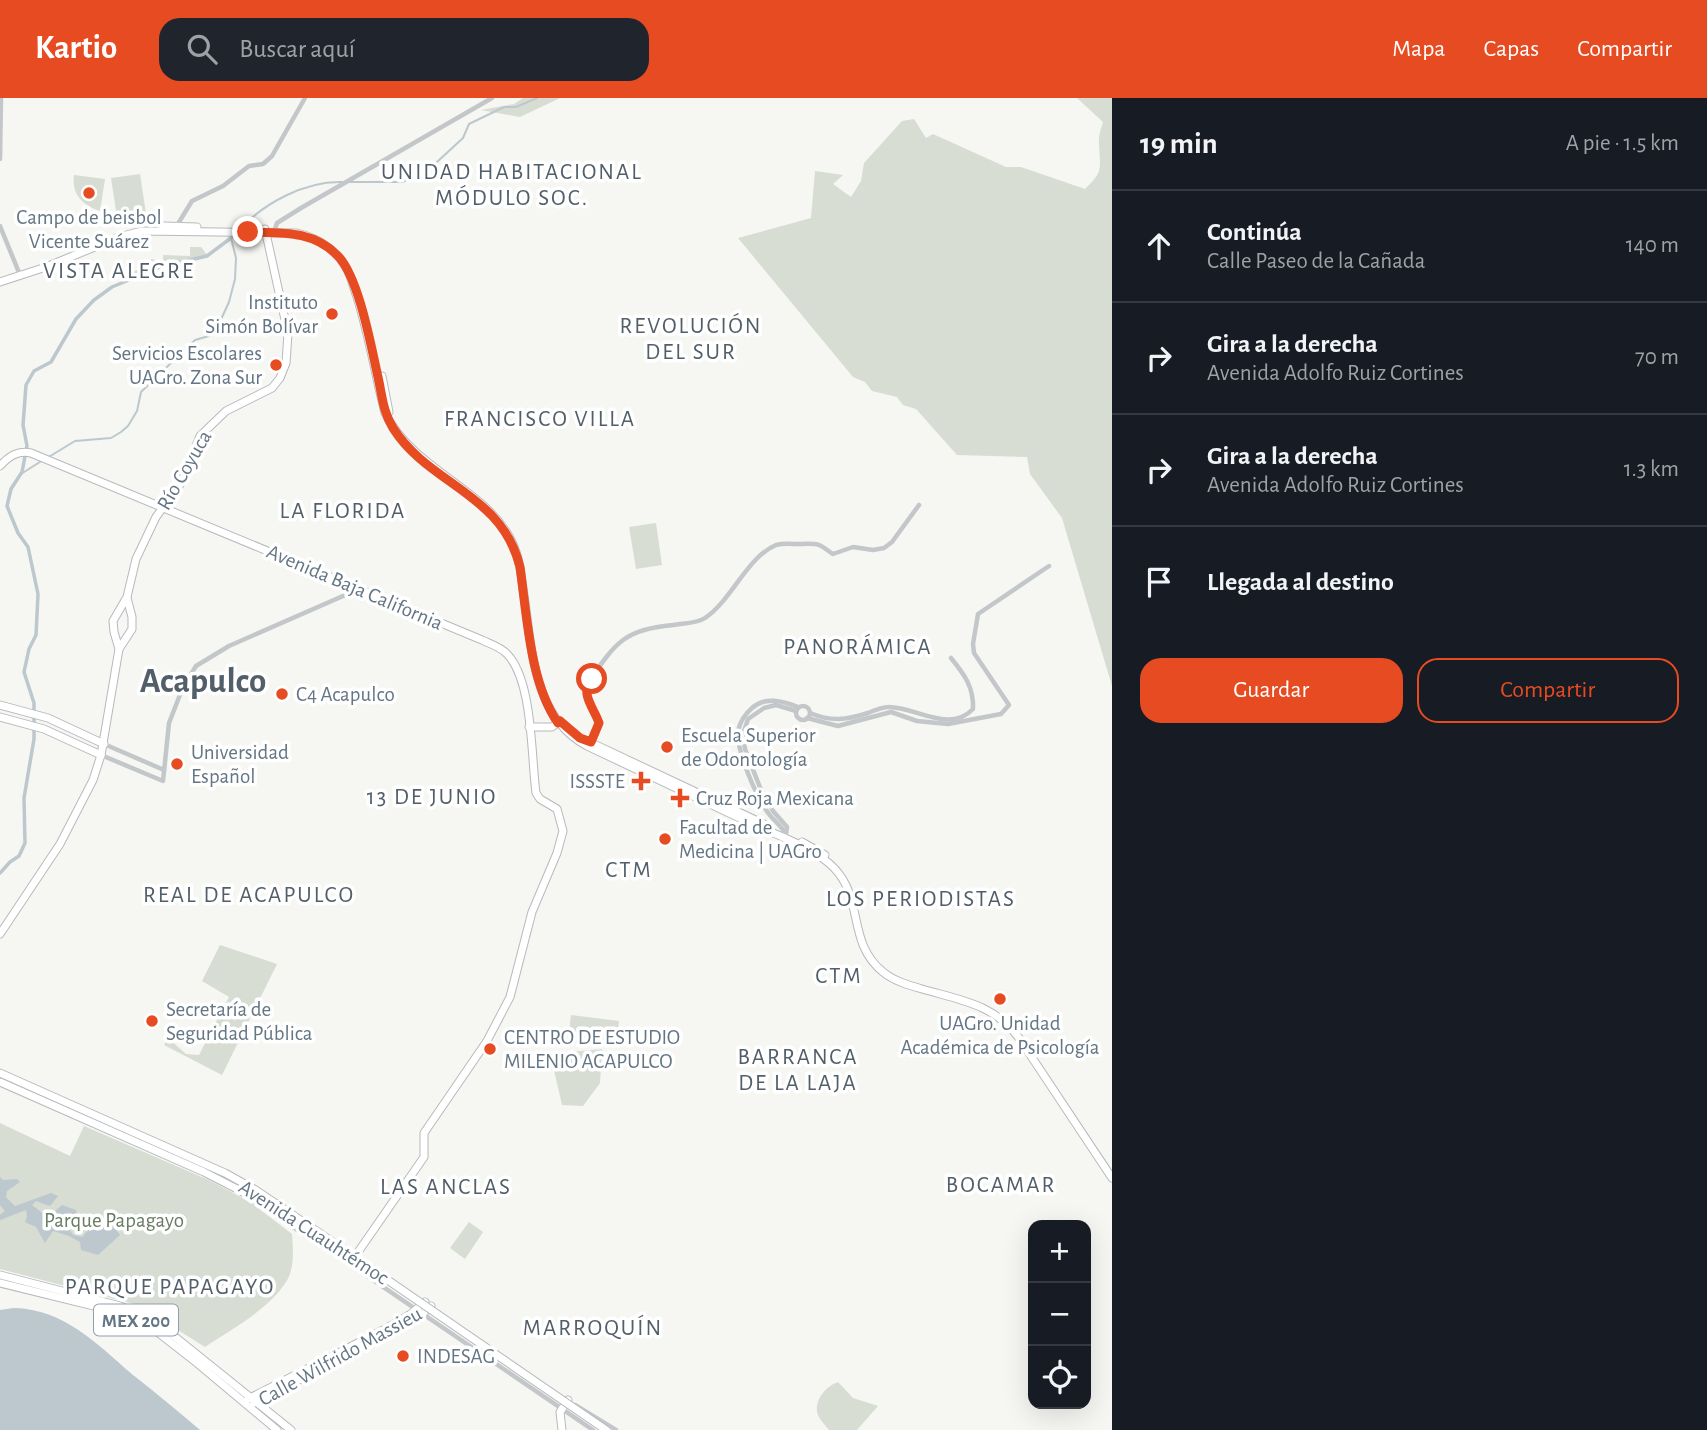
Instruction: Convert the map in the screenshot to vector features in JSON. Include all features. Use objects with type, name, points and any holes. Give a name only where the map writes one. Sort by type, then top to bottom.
[{"type":"main road","points":[[0,280],[142,231],[270,230],[297,233],[329,248],[341,260],[350,275],[363,316],[380,395],[392,426],[411,449],[482,503],[503,526],[517,553],[538,680],[544,699],[570,736],[790,841],[834,867],[851,895],[859,937],[874,964],[896,981],[988,1010],[1006,1022],[1112,1178]]},
{"type":"main road","name":"Río Coyuca","points":[[125,607],[136,559],[150,528],[181,483],[200,436],[226,411],[276,384],[286,363],[288,333],[270,230]]},
{"type":"main road","name":"Avenida Baja California","points":[[0,466],[10,456],[20,452],[31,453],[503,650],[519,670],[529,727],[536,793],[540,799],[557,809],[563,831],[557,853],[532,912],[510,997],[488,1041],[424,1133],[424,1157],[356,1255]]},
{"type":"main road","points":[[0,934],[72,823],[93,779],[102,755],[121,641],[132,629],[132,617],[125,607],[113,621],[114,632],[121,641]]},
{"type":"main road","points":[[0,705],[46,718],[104,744]]},
{"type":"main road","points":[[28,724],[31,713]]},
{"type":"main road","points":[[0,717],[43,728],[102,755]]},
{"type":"main road","points":[[43,728],[46,718]]},
{"type":"main road","points":[[529,727],[549,727],[557,720]]},
{"type":"main road","points":[[680,787],[823,853],[842,870],[852,888],[860,929],[867,946],[886,969],[903,979],[990,1006],[1010,1019],[1112,1170]]},
{"type":"main road","name":"Avenida Cuauhtémoc","points":[[0,1073],[225,1173],[264,1196],[600,1430]]},
{"type":"main road","name":"Avenida Cuauhtémoc","points":[[0,1082],[204,1172],[311,1230],[606,1430]]},
{"type":"main road","name":"MEX 200","points":[[0,1275],[138,1312],[170,1331],[250,1402],[277,1430]]},
{"type":"main road","name":"MEX 200","points":[[0,1283],[118,1312],[134,1319],[166,1338],[291,1430]]},
{"type":"main road","name":"Calle Wilfrido Massieu","points":[[250,1402],[420,1312],[428,1304]]},
{"type":"main road","points":[[562,1430],[561,1409],[568,1400]]},
{"type":"street","points":[[0,159],[1,98]]},
{"type":"street","points":[[175,229],[192,201],[223,186],[249,166],[263,164],[272,156],[305,98]]},
{"type":"street","points":[[270,230],[277,223],[342,184],[492,98]]},
{"type":"street","points":[[0,226],[20,273]]},
{"type":"street","points":[[589,744],[599,723],[587,698],[588,683],[616,646],[629,634],[649,627],[703,620],[761,556],[775,546],[815,544],[833,554],[853,547],[879,550],[889,544],[919,505]]},
{"type":"street","points":[[901,713],[924,722],[948,724],[1001,714],[1009,705],[974,653],[978,614],[1049,566]]},
{"type":"street","points":[[102,755],[163,781],[169,723],[183,687],[196,666],[229,646],[361,589]]},
{"type":"street","points":[[797,709],[799,719],[808,716],[838,721],[882,708],[941,720],[965,716],[973,709],[967,676],[951,658]]},
{"type":"street","points":[[786,835],[787,827],[770,807],[753,771],[743,734],[748,719],[764,708],[776,705],[797,709],[806,707],[808,716]]},
{"type":"street","points":[[104,744],[164,770]]},
{"type":"street","points":[[204,1172],[327,1249],[593,1430]]},
{"type":"street","points":[[225,1173],[256,1186],[616,1430]]},
{"type":"green space","points":[[523,98],[560,98],[520,117],[481,110],[514,104]]},
{"type":"green space","points":[[1077,98],[1112,98],[1112,686],[1062,518],[1030,474],[1027,457],[957,455],[916,409],[903,405],[897,397],[872,391],[865,382],[853,377],[738,238],[811,218],[815,171],[843,175],[833,184],[851,197],[861,181],[864,163],[902,121],[914,119],[926,138],[933,134],[1006,167],[1021,167],[1085,189],[1100,169],[1099,139],[1103,122]]},
{"type":"green space","points":[[140,174],[147,220],[118,224],[111,178]]},
{"type":"green space","name":"Campo de beisbol Vicente Suárez","points":[[74,175],[105,179],[100,211],[80,199],[75,188]]},
{"type":"green space","points":[[190,247],[201,247],[208,256],[139,277],[133,278],[128,271],[139,269],[152,259],[163,262],[163,255],[190,256]]},
{"type":"green space","points":[[656,523],[662,565],[636,569],[629,527]]},
{"type":"green space","points":[[220,945],[277,964],[222,1075],[164,1045],[168,1038],[186,1054],[199,1055],[229,997],[202,981]]},
{"type":"green space","points":[[571,1015],[619,1021],[616,1047],[568,1041]]},
{"type":"green space","points":[[602,1049],[600,1083],[583,1106],[562,1105],[551,1057]]},
{"type":"green space","name":"Parque Papagayo","points":[[0,1123],[70,1156],[84,1126],[211,1181],[250,1202],[292,1234],[293,1252],[289,1277],[260,1310],[205,1347],[138,1305],[0,1269]]},
{"type":"green space","points":[[469,1222],[483,1232],[465,1259],[450,1248]]},
{"type":"green space","points":[[838,1382],[853,1398],[878,1406],[857,1430],[829,1430],[818,1415],[819,1399],[829,1387]]},
{"type":"shaded area","points":[[0,1177],[3,1180],[17,1179],[20,1182],[7,1191],[6,1197],[15,1206],[51,1193],[58,1196],[50,1206],[36,1201],[32,1205],[45,1215],[51,1215],[62,1205],[76,1210],[76,1219],[69,1229],[73,1235],[82,1237],[100,1217],[113,1225],[120,1235],[98,1255],[81,1250],[80,1242],[53,1231],[45,1243],[36,1227],[25,1222],[26,1210],[0,1220],[0,1215],[5,1211],[0,1205]]},
{"type":"shaded area","points":[[14,1308],[49,1315],[79,1330],[200,1430],[0,1430],[0,1310]]},
{"type":"waterway","points":[[348,182],[402,182],[425,173],[463,138],[469,124],[504,107],[516,107],[537,98]]},
{"type":"waterway","points":[[239,230],[260,211],[286,196],[314,185],[342,182]]},
{"type":"waterway","points":[[47,458],[75,441],[111,438],[121,432],[137,411],[141,392],[195,340],[209,336],[217,328],[229,302],[235,279],[233,236]]},
{"type":"waterway","points":[[0,873],[19,856],[25,843],[24,798],[34,739],[34,703],[24,672],[29,649],[36,635],[38,594],[28,547],[18,533],[7,506],[11,489],[22,472],[27,446],[23,425],[26,385],[34,371],[51,362],[76,319],[94,300],[112,287],[160,267],[207,256],[231,238]]},
{"type":"waterway","points":[[21,474],[43,460]]},
{"type":"place","name":"Campo de beisbol Vicente Suárez","points":[[89,193]]},
{"type":"place","name":"Instituto Simón Bolívar","points":[[332,314]]},
{"type":"place","name":"Servicios Escolares UAGro. Zona Sur","points":[[276,365]]},
{"type":"place","name":"C4 Acapulco","points":[[282,694]]},
{"type":"place","name":"Escuela Superior de Odontología","points":[[667,747]]},
{"type":"place","name":"Universidad Español","points":[[177,764]]},
{"type":"place","name":"ISSSTE","points":[[641,781]]},
{"type":"place","name":"Cruz Roja Mexicana","points":[[680,798]]},
{"type":"place","name":"Facultad de Medicina | UAGro","points":[[665,839]]},
{"type":"place","name":"UAGro. Unidad Académica de Psicología","points":[[1000,999]]},
{"type":"place","name":"Secretaría de Seguridad Pública","points":[[152,1021]]},
{"type":"place","name":"CENTRO DE ESTUDIO MILENIO ACAPULCO","points":[[490,1049]]},
{"type":"place","name":"INDESAG","points":[[403,1356]]},
{"type":"district","name":"UNIDAD HABITACIONAL MÓDULO SOC.","points":[[512,184]]},
{"type":"district","name":"VISTA ALEGRE","points":[[119,270]]},
{"type":"district","name":"REVOLUCIÓN DEL SUR","points":[[691,338]]},
{"type":"district","name":"FRANCISCO VILLA","points":[[540,418]]},
{"type":"district","name":"LA FLORIDA","points":[[343,510]]},
{"type":"district","name":"PANORÁMICA","points":[[858,646]]},
{"type":"district","name":"Acapulco","points":[[203,680]]},
{"type":"district","name":"13 DE JUNIO","points":[[432,796]]},
{"type":"district","name":"CTM","points":[[629,869]]},
{"type":"district","name":"REAL DE ACAPULCO","points":[[249,894]]},
{"type":"district","name":"LOS PERIODISTAS","points":[[921,898]]},
{"type":"district","name":"CTM","points":[[839,975]]},
{"type":"district","name":"BARRANCA DE LA LAJA","points":[[798,1069]]},
{"type":"district","name":"BOCAMAR","points":[[1001,1184]]},
{"type":"district","name":"LAS ANCLAS","points":[[446,1186]]},
{"type":"district","name":"PARQUE PAPAGAYO","points":[[170,1286]]},
{"type":"district","name":"MARROQUÍN","points":[[593,1327]]},
{"type":"route","points":[[248,232],[297,233],[329,248],[341,260],[350,275],[363,316],[385,413],[401,439],[411,449],[481,505],[507,532],[517,553],[538,680],[544,699],[558,723],[560,721],[580,738],[591,742],[599,723],[586,692],[592,679]]}]
